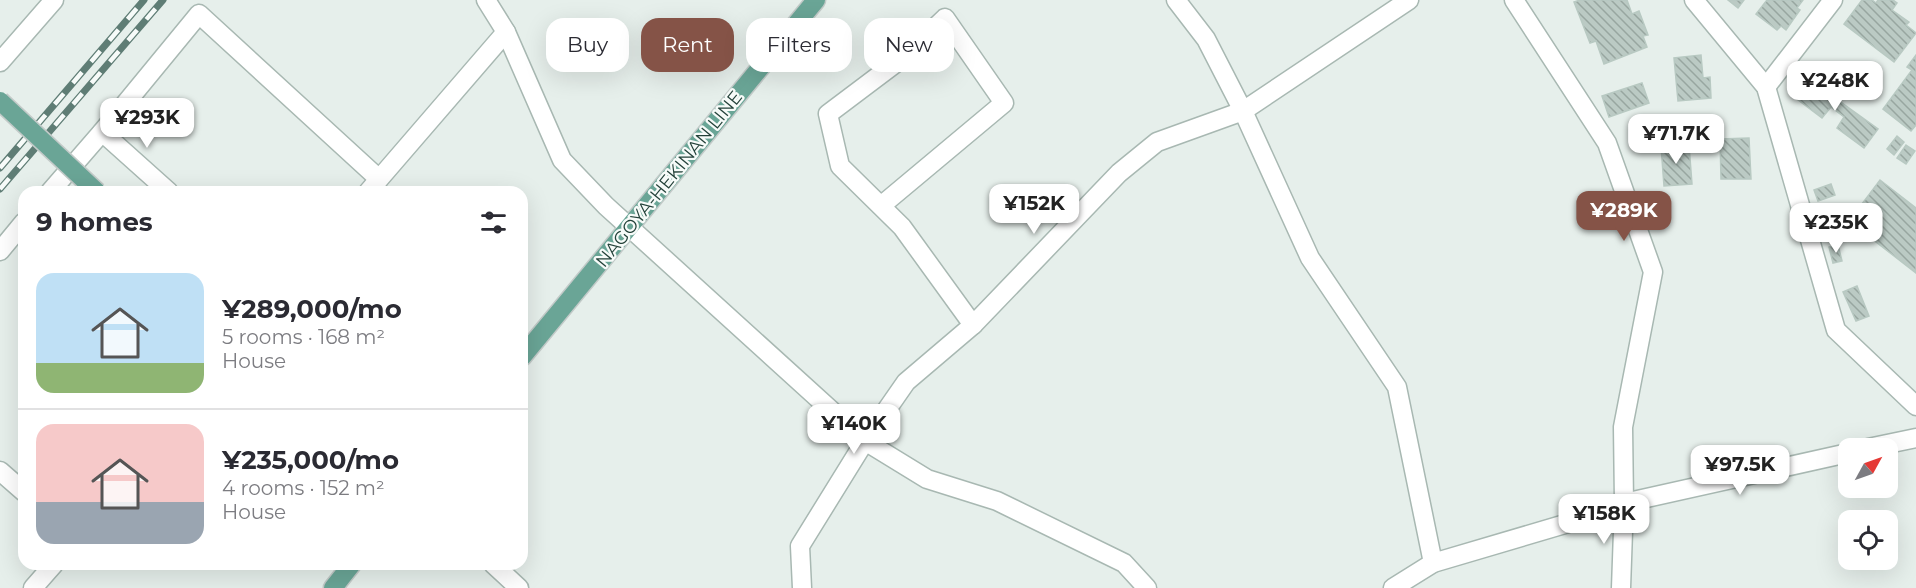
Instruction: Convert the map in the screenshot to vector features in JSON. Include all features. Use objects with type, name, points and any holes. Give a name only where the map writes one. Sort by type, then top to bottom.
[{"type":"main road","name":"NAGOYA-HEKINAN LINE","points":[[528,350],[816,0]]},
{"type":"main road","points":[[0,101],[91,186]]},
{"type":"main road","points":[[333,588],[347,570]]},
{"type":"street","points":[[3,50],[54,0]]},
{"type":"street","points":[[486,0],[506,32],[562,160],[630,228],[865,441],[927,480],[997,501],[1124,563],[1147,588]]},
{"type":"street","points":[[1176,0],[1206,39],[1243,111],[1310,258],[1397,387],[1433,563]]},
{"type":"street","points":[[802,588],[800,546],[865,441],[906,382],[973,325],[1119,173],[1158,142],[1243,111],[1410,0]]},
{"type":"street","points":[[1514,0],[1607,143],[1653,272],[1623,427],[1624,503],[1621,588]]},
{"type":"street","points":[[1694,0],[1766,87],[1836,330],[1916,406]]},
{"type":"street","points":[[1766,87],[1833,0]]},
{"type":"street","points":[[55,186],[199,14],[374,185],[506,32]]},
{"type":"street","points":[[882,205],[1004,103],[945,18],[905,56],[828,114],[840,166],[902,227],[973,325]]},
{"type":"street","points":[[102,132],[162,186]]},
{"type":"street","points":[[0,250],[18,229]]},
{"type":"street","points":[[1898,442],[1916,438]]},
{"type":"street","points":[[1393,588],[1433,563],[1609,511],[1624,503],[1838,455]]},
{"type":"street","points":[[0,471],[18,487]]},
{"type":"street","points":[[33,588],[49,570]]},
{"type":"street","points":[[500,570],[519,588]]},
{"type":"building","points":[[1627,0],[1632,14],[1639,11],[1648,35],[1643,36],[1647,47],[1604,64],[1596,41],[1590,43],[1574,2]]},
{"type":"building","points":[[1728,0],[1744,0],[1738,8]]},
{"type":"building","points":[[1767,0],[1803,0],[1797,8],[1800,10],[1786,30],[1781,26],[1777,30],[1756,14]]},
{"type":"building","points":[[1862,0],[1872,0],[1876,3],[1878,0],[1893,0],[1897,3],[1892,10],[1909,22],[1906,25],[1916,33],[1894,62],[1844,24]]},
{"type":"building","points":[[1701,55],[1703,78],[1710,77],[1711,98],[1678,101],[1674,58]]},
{"type":"building","points":[[1916,55],[1916,125],[1911,131],[1883,109],[1912,70],[1907,67]]},
{"type":"building","points":[[1806,77],[1878,129],[1864,148],[1837,128],[1844,117],[1831,107],[1822,118],[1793,96]]},
{"type":"building","points":[[1642,83],[1649,103],[1609,117],[1602,96]]},
{"type":"building","points":[[1897,136],[1904,142],[1894,155],[1887,149]]},
{"type":"building","points":[[1749,138],[1751,179],[1721,179],[1720,139]]},
{"type":"building","points":[[1689,145],[1692,184],[1664,186],[1661,146]]},
{"type":"building","points":[[1906,145],[1915,151],[1906,164],[1897,158]]},
{"type":"building","points":[[1880,180],[1916,208],[1916,273],[1849,221]]},
{"type":"building","points":[[1831,184],[1835,195],[1818,201],[1814,190]]},
{"type":"building","points":[[1838,245],[1842,261],[1833,263],[1829,247]]},
{"type":"building","points":[[1857,286],[1869,316],[1856,321],[1843,292]]},
{"type":"railway","points":[[0,168],[144,0]]},
{"type":"railway","points":[[0,189],[163,0]]}]
